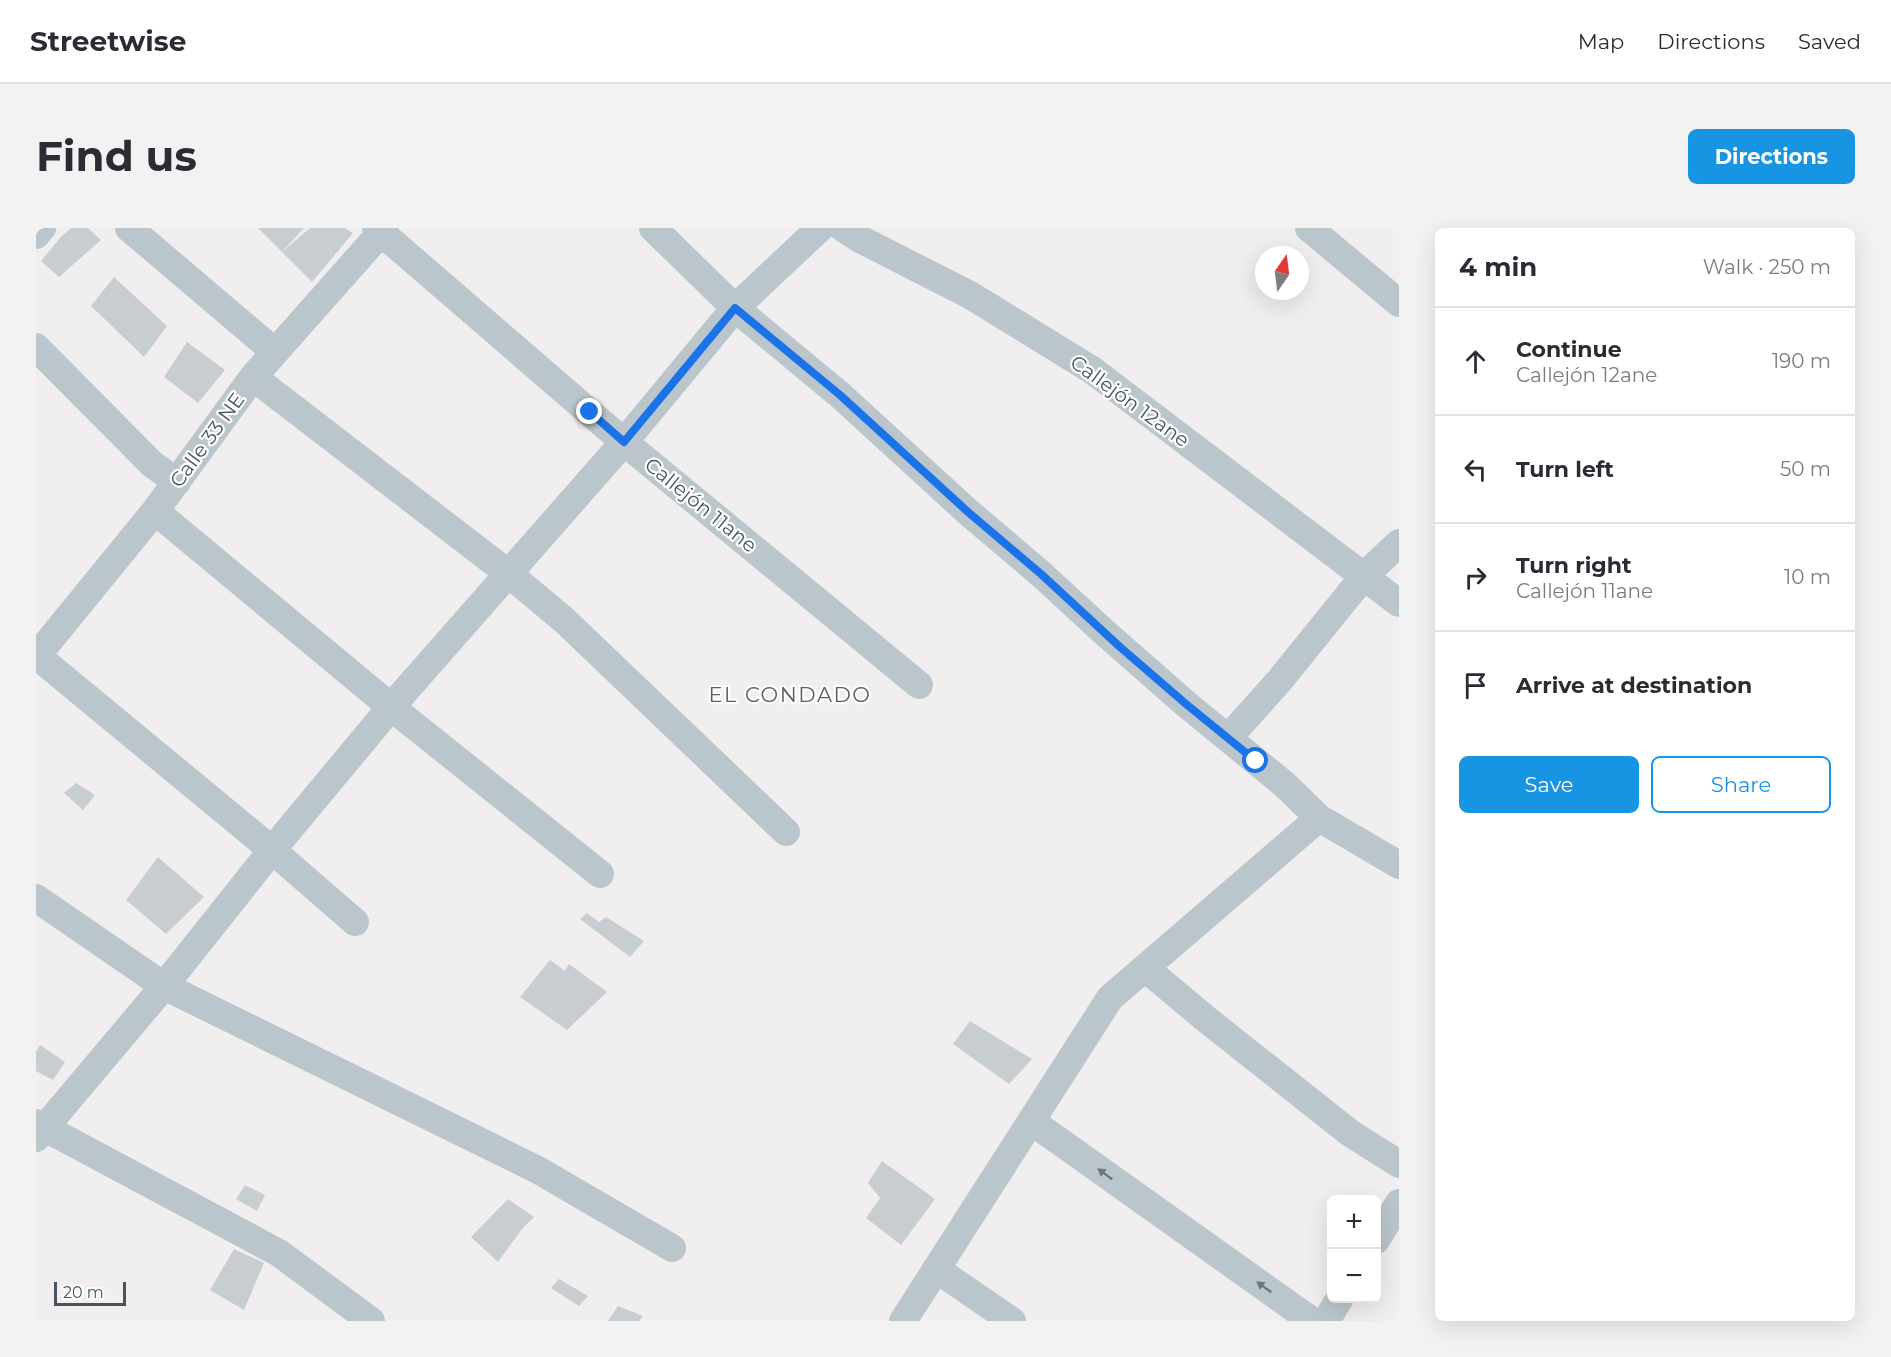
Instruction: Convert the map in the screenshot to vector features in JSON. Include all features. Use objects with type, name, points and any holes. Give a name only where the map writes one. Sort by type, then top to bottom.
[{"type":"street","points":[[36,235],[42,228]]},
{"type":"street","points":[[129,228],[275,352]]},
{"type":"street","points":[[653,228],[735,308],[840,395],[968,512],[1041,574],[1104,632],[1284,784],[1319,818],[1399,865]]},
{"type":"street","points":[[371,1321],[279,1253],[39,1130],[164,986],[272,850],[391,707],[624,442],[735,308],[820,228]]},
{"type":"street","name":"Callejón 12ane","points":[[843,228],[970,295],[1092,370],[1399,603]]},
{"type":"street","points":[[1309,228],[1399,303]]},
{"type":"street","name":"Calle 33 NE","points":[[36,657],[155,511],[253,377],[380,230]]},
{"type":"street","name":"Callejón 11ane","points":[[380,230],[624,442],[919,685]]},
{"type":"street","points":[[36,347],[152,464],[177,482]]},
{"type":"street","points":[[253,377],[509,574],[564,620],[786,832]]},
{"type":"street","points":[[155,511],[391,707],[600,874]]},
{"type":"street","points":[[1228,738],[1280,680],[1364,576],[1399,543]]},
{"type":"street","points":[[36,657],[272,850],[355,922]]},
{"type":"street","points":[[903,1321],[1110,998],[1319,818]]},
{"type":"street","points":[[36,898],[164,986],[538,1170],[672,1248]]},
{"type":"street","points":[[1145,968],[1350,1133],[1399,1164]]},
{"type":"street","points":[[1031,1120],[1312,1321]]},
{"type":"street","points":[[1381,1233],[1399,1203]]},
{"type":"street","points":[[936,1269],[1012,1321]]},
{"type":"street","points":[[1326,1321],[1337,1303]]},
{"type":"building","points":[[71,228],[88,228],[101,240],[59,277],[41,261]]},
{"type":"building","points":[[258,228],[304,228],[282,252]]},
{"type":"building","points":[[310,228],[345,228],[353,233],[312,282],[282,252]]},
{"type":"building","points":[[114,277],[167,326],[144,357],[91,306]]},
{"type":"building","points":[[187,342],[225,370],[198,403],[164,377]]},
{"type":"building","points":[[76,783],[95,795],[83,810],[64,793]]},
{"type":"building","points":[[158,857],[204,897],[166,934],[126,900]]},
{"type":"building","points":[[587,913],[599,922],[606,917],[644,941],[630,957],[580,919]]},
{"type":"building","points":[[550,960],[565,971],[569,964],[607,992],[567,1030],[520,997]]},
{"type":"building","points":[[970,1021],[1032,1059],[1009,1084],[953,1044]]},
{"type":"building","points":[[40,1045],[65,1062],[53,1080],[36,1071],[36,1052]]},
{"type":"building","points":[[882,1161],[935,1199],[901,1245],[866,1218],[880,1198],[868,1183]]},
{"type":"building","points":[[245,1185],[265,1195],[257,1211],[236,1199]]},
{"type":"building","points":[[508,1199],[534,1217],[522,1229],[498,1262],[471,1237]]},
{"type":"building","points":[[234,1249],[264,1263],[244,1310],[210,1290]]},
{"type":"building","points":[[559,1279],[588,1296],[579,1306],[551,1288]]},
{"type":"building","points":[[618,1306],[643,1316],[639,1321],[608,1321]]},
{"type":"district","name":"EL CONDADO","points":[[790,695]]},
{"type":"route","points":[[590,412],[624,442],[735,308],[840,395],[1120,647],[1256,761]]}]
